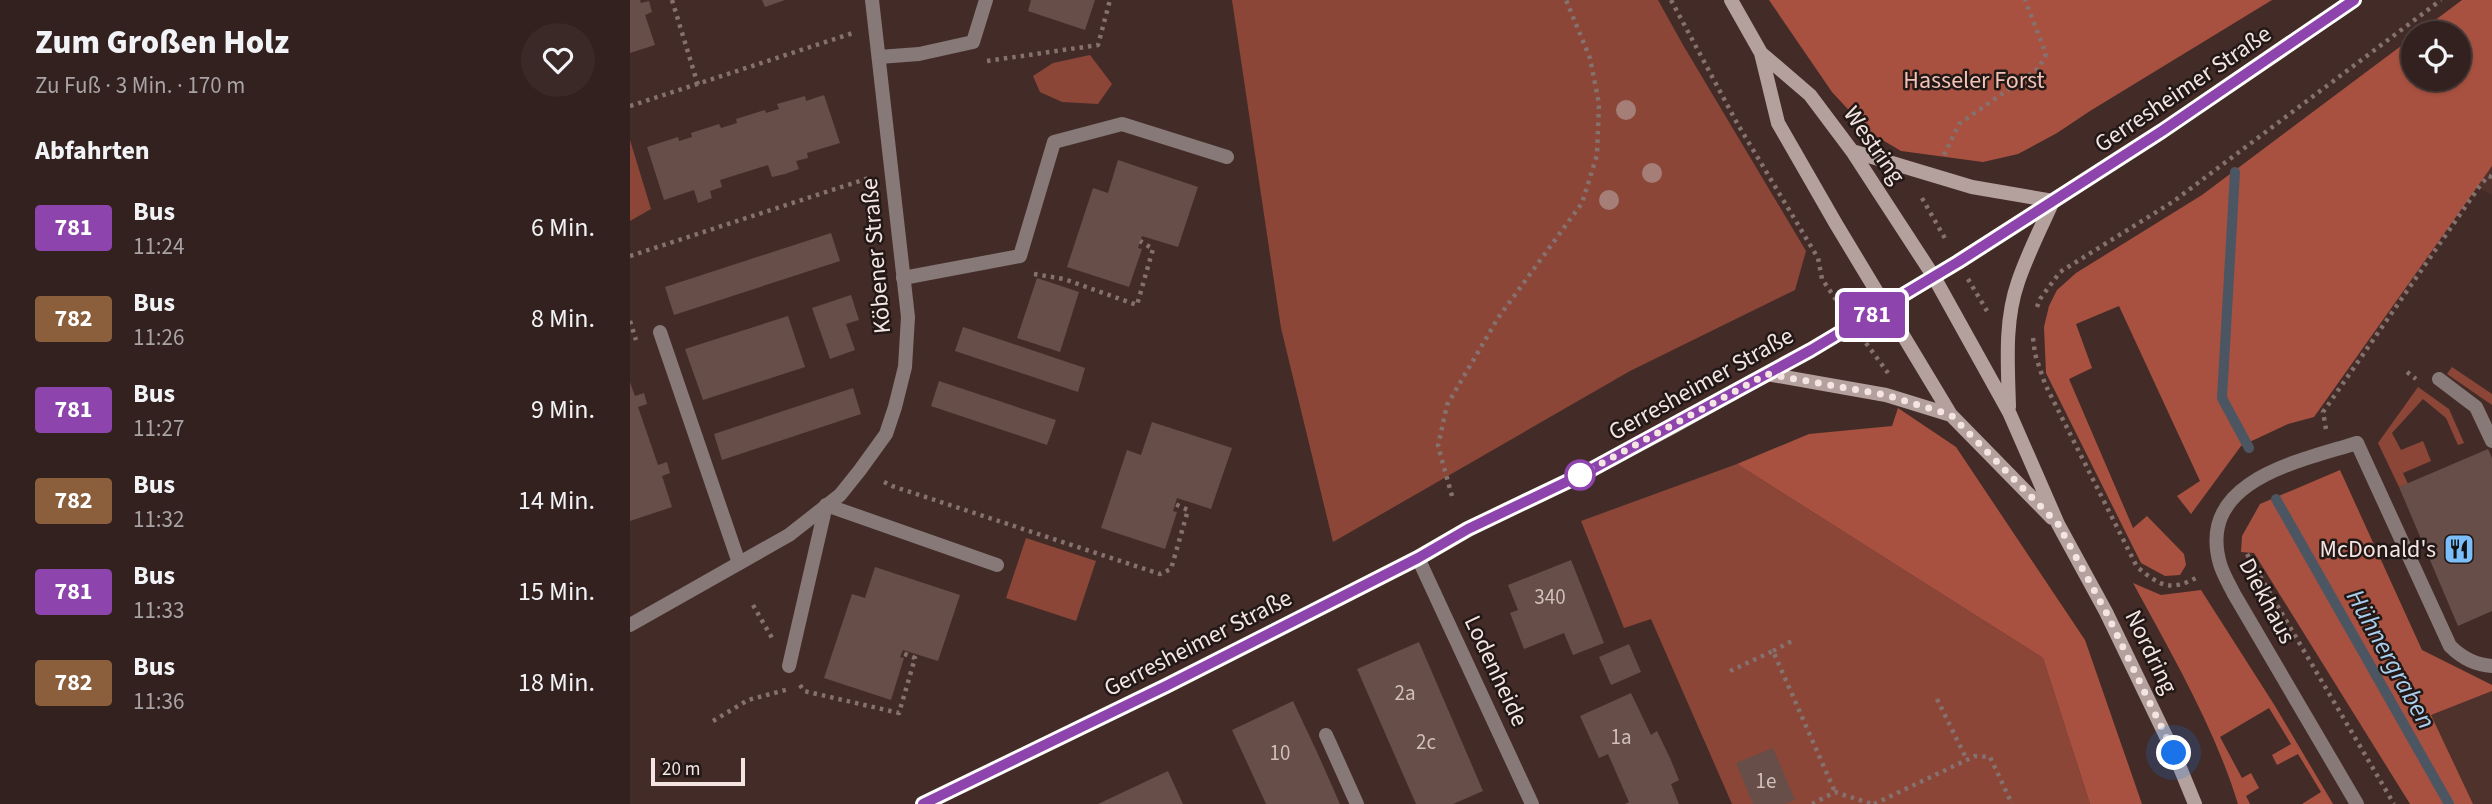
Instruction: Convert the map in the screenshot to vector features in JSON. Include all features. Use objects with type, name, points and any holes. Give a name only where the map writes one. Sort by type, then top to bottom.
[{"type":"main road","name":"Westring","points":[[1731,0],[1761,52],[1778,122],[1886,307]]},
{"type":"main road","name":"Gerresheimer Straße","points":[[1886,307],[2162,131],[2354,0]]},
{"type":"main road","name":"Westring","points":[[1761,52],[1810,95],[1852,151],[1934,278]]},
{"type":"main road","points":[[1852,151],[1972,187],[2053,201],[2017,283],[2009,320],[2009,412]]},
{"type":"main road","name":"Nordring","points":[[1934,278],[2009,412],[2058,524],[2112,623],[2174,753],[2194,804]]},
{"type":"main road","name":"Nordring","points":[[1886,307],[1951,415],[2058,524]]},
{"type":"main road","points":[[1767,374],[1886,395],[1951,415]]},
{"type":"street","name":"Köbener Straße","points":[[630,625],[789,535],[840,495],[886,434],[906,355],[908,317],[872,0]]},
{"type":"street","points":[[879,57],[919,54],[973,43],[986,0]]},
{"type":"street","points":[[903,278],[1020,256],[1054,142],[1122,124],[1227,157]]},
{"type":"street","name":"Gerresheimer Straße","points":[[923,804],[1154,692],[1418,558],[1468,529],[1607,461],[1886,307]]},
{"type":"street","points":[[660,332],[739,563]]},
{"type":"street","points":[[2439,379],[2476,407],[2492,441]]},
{"type":"street","name":"Diekhaus","points":[[2357,804],[2234,593],[2220,564],[2217,541],[2222,510],[2237,494],[2267,472],[2357,443],[2450,646],[2475,663],[2492,666]]},
{"type":"street","points":[[789,666],[826,505],[997,565]]},
{"type":"street","name":"Lodenheide","points":[[1418,558],[1532,804]]},
{"type":"street","points":[[1326,735],[1357,804]]},
{"type":"path","points":[[672,0],[698,85]]},
{"type":"path","points":[[987,61],[1098,45],[1110,0]]},
{"type":"path","points":[[1452,496],[1438,446],[1447,405],[1498,318],[1582,203],[1597,155],[1599,104],[1590,58],[1566,0]]},
{"type":"path","points":[[1671,0],[1737,122],[1818,258],[1822,279]]},
{"type":"path","points":[[1944,156],[1959,124],[2039,68],[2046,54],[2025,0]]},
{"type":"path","points":[[2036,312],[2040,299],[2060,272],[2174,201],[2441,0]]},
{"type":"path","points":[[630,106],[853,32]]},
{"type":"path","points":[[2326,429],[2323,412],[2479,187],[2488,176],[2492,177]]},
{"type":"path","points":[[630,256],[872,177]]},
{"type":"path","points":[[1031,274],[1064,279],[1137,305],[1153,249],[1140,241]]},
{"type":"path","points":[[2032,332],[2035,354],[2045,384],[2137,568],[2165,587],[2182,585],[2204,573]]},
{"type":"path","points":[[884,482],[1160,574],[1171,569],[1188,510],[1175,504]]},
{"type":"path","points":[[2247,554],[2394,804]]},
{"type":"path","points":[[753,605],[804,691],[900,713],[915,658],[902,653]]},
{"type":"path","points":[[1730,671],[1792,641]]},
{"type":"path","points":[[1773,651],[1835,792]]},
{"type":"path","points":[[713,721],[748,700],[801,687]]},
{"type":"path","points":[[1937,699],[1967,760]]},
{"type":"path","points":[[1812,804],[1835,792],[1873,804],[1975,756],[1990,757],[2012,804]]},
{"type":"shaded area","points":[[1232,0],[1658,0],[1806,251],[1795,290],[1630,371],[1333,542],[1281,328]]},
{"type":"shaded area","points":[[1090,55],[1112,84],[1098,104],[1062,102],[1040,92],[1033,76],[1053,63]]},
{"type":"shaded area","points":[[630,140],[651,209],[630,221]]},
{"type":"shaded area","points":[[2492,166],[2492,195],[2477,186]]},
{"type":"shaded area","points":[[2452,367],[2492,394],[2492,405],[2447,374]]},
{"type":"shaded area","points":[[2418,387],[2449,409],[2464,443],[2458,445],[2446,418],[2423,399],[2392,433],[2401,450],[2423,441],[2431,461],[2403,473],[2408,484],[2399,487],[2378,443]]},
{"type":"shaded area","points":[[1737,464],[2043,658],[2090,804],[1732,804],[1651,619],[1624,628],[1581,521]]},
{"type":"shaded area","points":[[1026,538],[1096,561],[1076,621],[1006,598]]},
{"type":"shaded area","points":[[2492,691],[2492,804],[2473,804],[2431,715]]},
{"type":"green space","name":"Hasseler Forst","points":[[1769,0],[2272,0],[2057,133],[2018,154],[1983,162],[1901,151],[1869,132],[1832,92]]},
{"type":"green space","points":[[2462,0],[2492,0],[2492,166],[2314,417],[2288,424],[2241,446],[2191,514],[2177,496],[2200,481],[2119,306],[2076,324],[2092,368],[2069,379],[2133,528],[2147,516],[2184,554],[2186,565],[2180,575],[2165,576],[2141,563],[2046,373],[2044,327],[2049,306],[2057,290],[2076,273],[2202,195],[2401,46],[2401,91],[2471,91],[2471,21],[2434,21]]},
{"type":"green space","points":[[1898,408],[1956,447],[2085,640],[2142,804],[2090,804],[2043,658],[1737,464],[1809,434],[1892,426]]},
{"type":"green space","points":[[2340,470],[2422,650],[2492,685],[2492,691],[2431,715],[2473,804],[2410,804],[2254,553],[2241,552],[2242,536],[2260,504]]},
{"type":"green space","points":[[2133,583],[2161,595],[2201,590],[2333,804],[2302,804],[2321,792],[2298,754],[2277,765],[2272,755],[2291,744],[2269,708],[2220,737],[2242,778],[2251,773],[2259,788],[2246,796],[2250,804],[2238,804],[2205,719]]},
{"type":"building","points":[[630,0],[640,0],[641,3],[649,1],[652,12],[645,15],[655,45],[630,53]]},
{"type":"building","points":[[762,0],[785,0],[765,7]]},
{"type":"building","points":[[1031,0],[1095,0],[1085,30],[1028,11]]},
{"type":"building","points":[[824,95],[840,143],[807,153],[808,158],[796,161],[799,169],[785,174],[772,177],[768,165],[720,180],[722,187],[710,191],[712,198],[698,203],[694,190],[664,200],[647,147],[678,137],[679,141],[692,137],[691,133],[719,124],[721,128],[737,123],[736,119],[765,110],[766,113],[779,109],[777,104],[805,96],[806,101]]},
{"type":"building","points":[[1118,160],[1198,187],[1178,247],[1142,236],[1138,248],[1142,249],[1129,287],[1067,267],[1093,188],[1108,193]]},
{"type":"building","points":[[831,233],[840,261],[674,315],[665,287]]},
{"type":"building","points":[[1037,278],[1079,292],[1060,352],[1017,338]]},
{"type":"building","points":[[851,295],[859,320],[846,324],[855,350],[830,359],[812,308]]},
{"type":"building","points":[[788,316],[805,367],[703,400],[685,349]]},
{"type":"building","points":[[963,327],[1085,368],[1078,392],[955,351]]},
{"type":"building","points":[[939,381],[1056,420],[1047,445],[931,406]]},
{"type":"building","points":[[630,382],[635,396],[644,393],[647,404],[638,407],[658,465],[667,462],[670,473],[662,476],[672,507],[630,521]]},
{"type":"building","points":[[853,388],[861,414],[722,460],[714,434]]},
{"type":"building","points":[[1152,422],[1232,448],[1211,509],[1177,498],[1173,511],[1177,512],[1165,549],[1101,528],[1127,450],[1141,455]]},
{"type":"building","name":"McDonald's","points":[[2488,449],[2492,458],[2492,611],[2458,626],[2399,487]]},
{"type":"building","points":[[1571,560],[1604,643],[1573,655],[1564,633],[1524,649],[1510,613],[1518,610],[1508,585]]},
{"type":"building","points":[[875,567],[960,595],[938,661],[903,650],[900,657],[904,658],[891,700],[824,678],[852,594],[865,598]]},
{"type":"building","points":[[1419,642],[1483,791],[1453,804],[1416,804],[1357,669]]},
{"type":"building","points":[[1629,644],[1641,672],[1611,685],[1599,657]]},
{"type":"building","points":[[1631,693],[1651,735],[1657,731],[1670,758],[1679,780],[1671,784],[1679,804],[1625,804],[1629,802],[1608,754],[1599,758],[1580,716]]},
{"type":"building","points":[[1293,701],[1340,804],[1266,804],[1232,730]]},
{"type":"building","points":[[1773,748],[1795,800],[1785,804],[1753,804],[1736,763]]},
{"type":"building","points":[[1168,771],[1183,804],[1098,804]]},
{"type":"waterway","name":"Hühnergraben","points":[[2235,172],[2222,398],[2249,448]]},
{"type":"waterway","name":"Hühnergraben","points":[[2276,499],[2449,804]]},
{"type":"bus line","name":"781","points":[[923,804],[1166,686],[1418,558],[1468,529],[1585,473],[1811,350],[1958,262],[2162,131],[2354,0]]},
{"type":"place","name":"McDonald's","points":[[2459,549]]},
{"type":"route","points":[[1580,475],[1767,374],[1886,395],[1951,415],[2058,524],[2106,612],[2174,753]]}]
